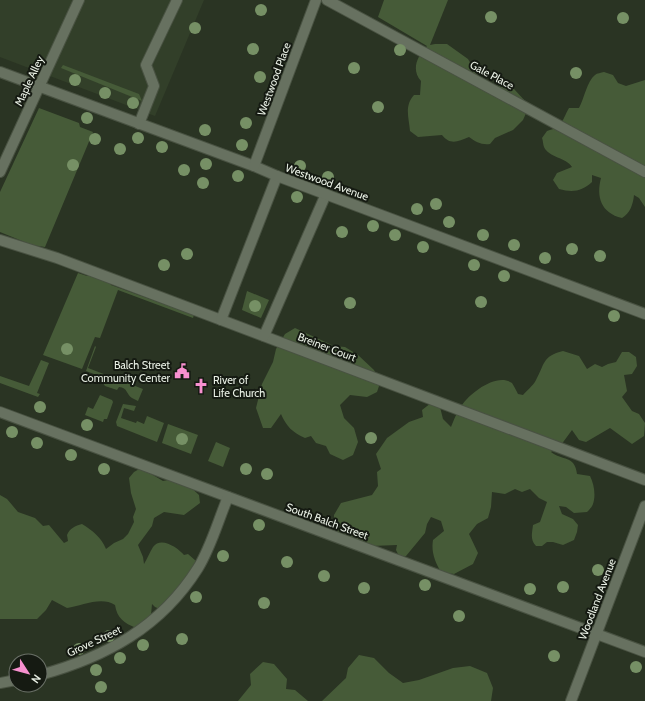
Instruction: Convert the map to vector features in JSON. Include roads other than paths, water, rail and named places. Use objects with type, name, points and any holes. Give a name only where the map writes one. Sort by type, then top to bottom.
[{"type":"street","name":"Maple Alley","points":[[0,172],[79,0]]},
{"type":"street","points":[[139,124],[154,86],[146,65],[177,0]]},
{"type":"street","name":"Westwood Place","points":[[254,166],[316,0]]},
{"type":"street","name":"Gale Place","points":[[327,0],[645,172]]},
{"type":"street","name":"Westwood Avenue","points":[[0,72],[254,166],[277,176],[645,314]]},
{"type":"street","points":[[221,320],[277,176]]},
{"type":"street","points":[[264,336],[326,194]]},
{"type":"street","name":"Breiner Court","points":[[0,240],[57,258],[645,480]]},
{"type":"street","name":"South Balch Street","points":[[0,412],[645,652]]},
{"type":"street","name":"Grove Street","points":[[48,672],[71,665],[122,642],[163,612],[182,591],[202,562],[228,498]]},
{"type":"street","name":"Woodland Avenue","points":[[571,701],[645,506]]},
{"type":"place","name":"Balch Street Community Center","points":[[182,371]]},
{"type":"place","name":"River of Life Church","points":[[201,386]]}]
